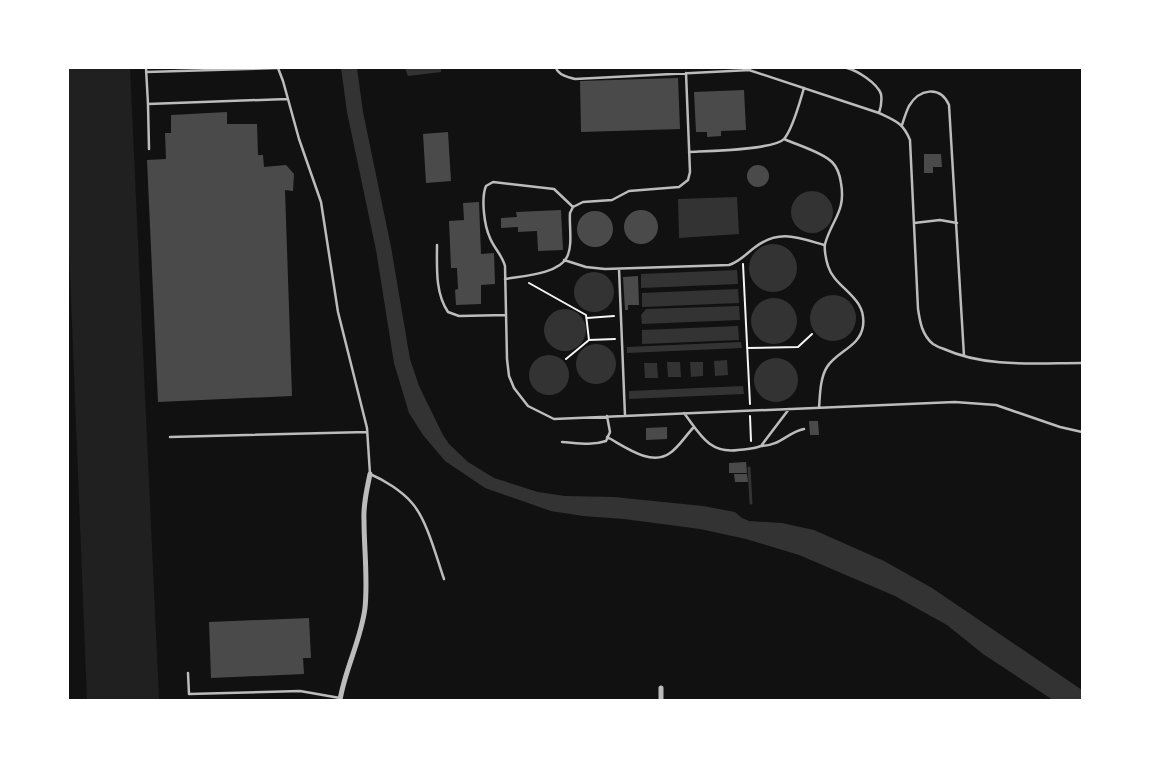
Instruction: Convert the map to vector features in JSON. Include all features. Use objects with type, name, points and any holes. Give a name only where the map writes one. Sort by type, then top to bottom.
[{"type":"street","points":[[340,699],[347,670],[361,630],[365,608],[364,518],[370,474]]},
{"type":"street","points":[[661,688],[661,700]]},
{"type":"lane","points":[[146,68],[149,149]]},
{"type":"lane","points":[[146,72],[278,68],[299,139],[321,202],[338,312],[367,432],[370,474],[381,479],[412,503],[426,528],[444,579]]},
{"type":"lane","points":[[556,68],[564,76],[574,79],[752,69]]},
{"type":"lane","points":[[743,68],[752,69],[879,114],[896,121],[906,129],[910,140],[918,309],[922,330],[934,344],[964,356],[982,360],[1023,363],[1082,363]]},
{"type":"lane","points":[[847,68],[858,71],[879,88],[881,96],[879,114]]},
{"type":"lane","points":[[505,279],[552,269],[564,260],[567,256],[570,214],[573,207],[583,202],[612,200],[629,191],[679,187],[688,180],[690,172],[686,73]]},
{"type":"lane","points":[[689,152],[754,148],[776,143],[784,139],[793,121],[804,88]]},
{"type":"lane","points":[[902,125],[909,106],[916,97],[926,92],[937,92],[945,96],[949,105],[964,356]]},
{"type":"lane","points":[[148,104],[287,99]]},
{"type":"lane","points":[[784,139],[819,154],[832,162],[840,176],[843,194],[840,211],[824,245],[827,265],[832,276],[863,310],[863,326],[858,338],[848,349],[832,360],[826,369],[818,408]]},
{"type":"lane","points":[[573,207],[554,189],[493,182],[486,186],[484,192],[483,203],[488,235],[502,257],[505,279],[509,376],[514,388],[528,406],[554,419],[955,402],[996,405],[1082,432]]},
{"type":"lane","points":[[914,223],[940,220],[957,224]]},
{"type":"lane","points":[[564,260],[586,267],[605,269],[728,265],[737,262],[773,236],[800,238],[824,245]]},
{"type":"lane","points":[[438,245],[437,270],[440,294],[448,312],[458,316],[506,315]]},
{"type":"lane","points":[[620,269],[624,416]]},
{"type":"lane","points":[[762,446],[789,409]]},
{"type":"lane","points":[[684,413],[707,443],[717,449],[728,452],[774,444],[798,430],[804,429]]},
{"type":"lane","points":[[562,442],[598,443],[606,441],[610,432],[607,416]]},
{"type":"lane","points":[[607,437],[638,454],[651,457],[662,456],[670,454],[694,426]]},
{"type":"lane","points":[[170,437],[367,432]]},
{"type":"lane","points":[[188,673],[189,694],[300,691],[340,699]]},
{"type":"path","points":[[743,256],[752,449]]},
{"type":"path","points":[[518,276],[586,315],[589,340]]},
{"type":"path","points":[[587,318],[621,316]]},
{"type":"path","points":[[747,348],[798,347],[812,334]]},
{"type":"path","points":[[566,359],[589,340],[622,338]]},
{"type":"shaded area","points":[[68,68],[130,68],[159,700],[87,700],[68,222]]},
{"type":"shaded area","points":[[341,68],[357,68],[363,112],[391,247],[410,359],[419,386],[443,435],[449,444],[468,462],[494,478],[538,492],[565,496],[614,497],[703,506],[735,512],[749,521],[782,523],[814,530],[884,561],[932,588],[1082,690],[1082,700],[1053,700],[983,654],[947,625],[895,596],[799,555],[746,539],[700,529],[551,511],[485,488],[445,461],[423,435],[409,413],[394,363],[376,250],[347,112]]},
{"type":"shaded area","points":[[405,68],[441,68],[441,72],[408,76]]},
{"type":"shaded area","points":[[816,191],[824,194],[830,200],[833,212],[830,224],[824,230],[808,233],[800,230],[794,224],[791,208],[794,200],[800,194]]},
{"type":"shaded area","points":[[737,197],[739,234],[679,238],[678,199]]},
{"type":"shaded area","points":[[773,244],[782,246],[790,251],[795,259],[797,268],[795,277],[790,285],[782,290],[773,292],[764,290],[756,285],[751,277],[749,268],[751,259],[756,251],[764,246]]},
{"type":"shaded area","points":[[737,270],[738,284],[641,288],[641,274]]},
{"type":"shaded area","points":[[594,272],[608,278],[614,292],[608,306],[594,312],[580,306],[574,292],[580,278]]},
{"type":"shaded area","points":[[738,289],[739,303],[642,307],[642,293]]},
{"type":"shaded area","points":[[828,295],[838,295],[852,305],[856,318],[852,331],[846,337],[838,341],[828,341],[814,331],[810,323],[810,313],[820,299]]},
{"type":"shaded area","points":[[769,298],[779,298],[793,308],[797,321],[793,334],[787,340],[779,344],[769,344],[755,334],[751,326],[751,316],[761,302]]},
{"type":"shaded area","points":[[739,306],[740,320],[642,324],[641,315],[646,309]]},
{"type":"shaded area","points":[[565,309],[580,315],[586,330],[580,345],[565,351],[550,345],[544,330],[550,315]]},
{"type":"shaded area","points":[[738,326],[739,340],[642,344],[642,330]]},
{"type":"shaded area","points":[[741,342],[742,348],[627,353],[627,347]]},
{"type":"shaded area","points":[[596,344],[610,350],[616,364],[610,378],[596,384],[582,378],[576,364],[582,350]]},
{"type":"shaded area","points":[[553,355],[560,358],[566,364],[569,375],[568,383],[560,392],[553,395],[545,395],[538,392],[530,383],[529,371],[532,364],[541,356]]},
{"type":"shaded area","points":[[780,358],[792,364],[797,371],[797,389],[792,396],[785,401],[772,402],[760,396],[755,389],[754,376],[760,364],[767,359]]},
{"type":"shaded area","points":[[727,360],[728,375],[715,376],[714,361]]},
{"type":"shaded area","points":[[667,362],[680,362],[681,377],[668,377]]},
{"type":"shaded area","points":[[690,362],[703,362],[703,376],[691,377]]},
{"type":"shaded area","points":[[644,363],[657,363],[658,378],[645,378]]},
{"type":"shaded area","points":[[743,386],[744,394],[629,399],[629,391]]},
{"type":"building","points":[[678,78],[680,129],[581,132],[580,81]]},
{"type":"building","points":[[744,90],[746,130],[721,131],[721,136],[707,137],[707,132],[696,132],[694,92]]},
{"type":"building","points":[[227,112],[227,124],[257,124],[258,155],[263,155],[264,167],[286,165],[294,174],[293,191],[285,190],[292,396],[158,402],[147,160],[166,159],[165,133],[171,133],[171,115]]},
{"type":"building","points":[[448,132],[451,181],[426,183],[423,134]]},
{"type":"building","points":[[924,154],[941,154],[942,167],[933,167],[933,173],[924,173]]},
{"type":"building","points":[[758,165],[766,168],[769,176],[766,184],[758,187],[750,184],[747,176],[750,168]]},
{"type":"building","points":[[479,202],[481,254],[494,253],[495,284],[481,285],[481,304],[456,305],[455,290],[458,289],[457,268],[451,268],[449,221],[464,220],[463,203]]},
{"type":"building","points":[[561,210],[563,250],[538,251],[537,231],[518,232],[518,227],[501,228],[501,218],[517,217],[516,212]]},
{"type":"building","points":[[641,210],[648,211],[653,215],[657,220],[657,234],[653,239],[648,243],[641,244],[634,243],[629,239],[625,234],[624,227],[625,220],[629,215],[634,211]]},
{"type":"building","points":[[595,211],[607,217],[613,229],[607,241],[595,247],[583,241],[577,229],[583,217]]},
{"type":"building","points":[[638,276],[639,305],[628,305],[628,310],[625,310],[623,277]]},
{"type":"building","points":[[809,421],[818,421],[819,435],[810,435]]},
{"type":"building","points":[[667,427],[667,439],[646,440],[646,428]]},
{"type":"building","points":[[746,462],[747,473],[729,473],[729,463]]},
{"type":"building","points":[[734,474],[747,474],[748,482],[735,482]]},
{"type":"building","points":[[309,618],[311,658],[303,658],[304,674],[211,678],[209,622]]},
{"type":"waterway","points":[[749,468],[751,503]]}]
